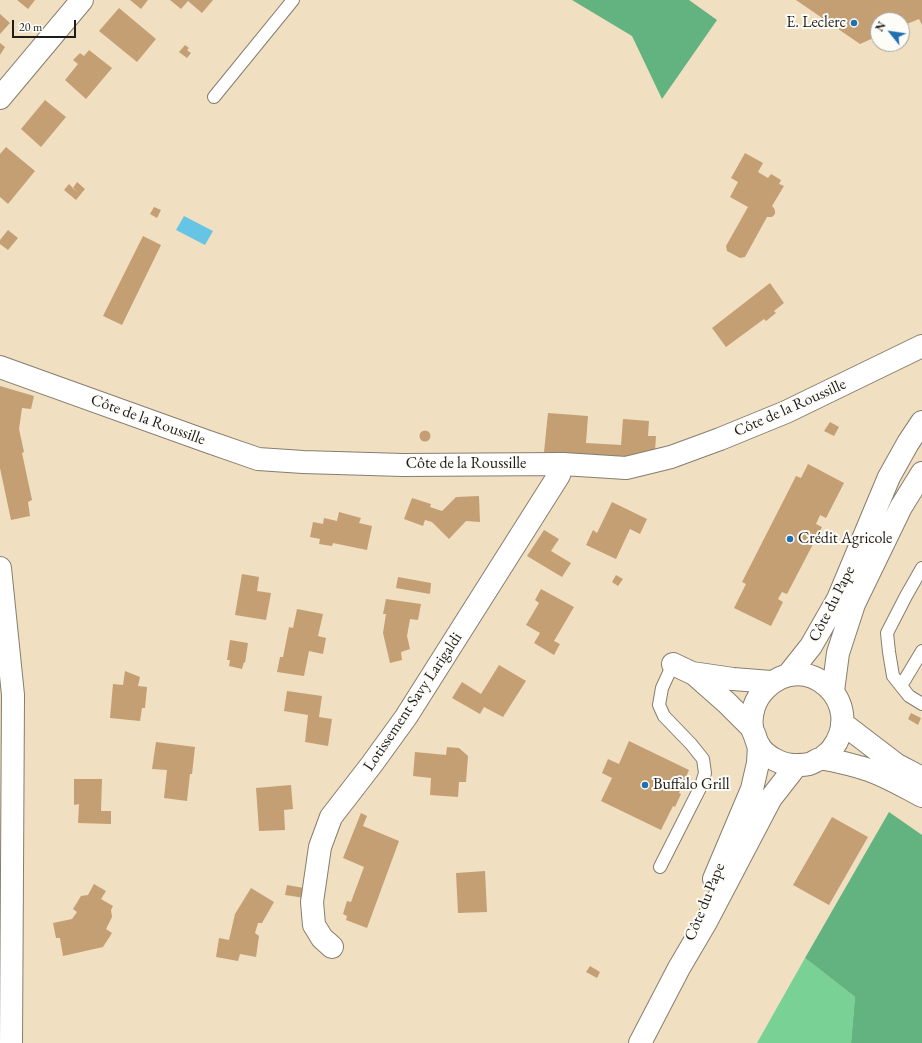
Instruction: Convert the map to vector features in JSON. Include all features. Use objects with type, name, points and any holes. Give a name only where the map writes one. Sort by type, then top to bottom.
[{"type":"street","points":[[0,98],[82,0]]},
{"type":"street","name":"Côte de la Roussille","points":[[0,367],[258,459],[303,462],[403,464],[563,464],[626,468],[671,457],[786,412],[922,346]]},
{"type":"street","name":"Côte du Pape","points":[[780,678],[811,646],[838,599],[890,477],[908,443],[922,422]]},
{"type":"street","name":"Lotissement Savy Larigaldi","points":[[332,947],[322,938],[314,925],[312,902],[320,847],[331,817],[406,717],[559,475],[563,464]]},
{"type":"street","name":"Côte du Pape","points":[[833,691],[838,653],[854,604],[901,507],[922,473]]},
{"type":"street","points":[[0,568],[13,695],[11,1043]]},
{"type":"street","points":[[682,668],[733,679],[780,678],[800,674],[812,677],[824,683],[833,691],[839,701],[842,712],[842,723],[839,737],[832,750],[821,759],[809,764],[796,766],[782,763],[769,756],[727,703],[682,668]]},
{"type":"street","points":[[755,737],[752,711],[759,694],[780,678]]},
{"type":"street","points":[[842,723],[897,765],[922,778]]},
{"type":"street","name":"Côte du Pape","points":[[679,968],[695,919],[718,870],[752,789],[758,763],[755,737]]},
{"type":"street","points":[[821,759],[861,767],[922,796]]},
{"type":"street","name":"Côte du Pape","points":[[640,1043],[771,798],[796,766]]},
{"type":"lane","points":[[214,97],[293,0]]},
{"type":"lane","points":[[922,568],[887,633],[893,676],[909,696],[922,704]]},
{"type":"lane","points":[[901,686],[922,651]]},
{"type":"lane","points":[[660,867],[701,786],[705,772],[703,759],[664,716],[659,705],[662,688],[682,668]]},
{"type":"green space","points":[[572,0],[689,0],[717,20],[662,99],[632,36]]},
{"type":"green space","points":[[889,812],[922,835],[922,1043],[851,1043],[855,997],[805,958]]},
{"type":"green space","points":[[805,958],[855,997],[851,1043],[757,1043]]},
{"type":"water","points":[[184,216],[213,231],[205,245],[176,230]]},
{"type":"building","points":[[17,0],[35,0],[28,9]]},
{"type":"building","points":[[130,0],[148,0],[141,9]]},
{"type":"building","points":[[170,0],[213,0],[202,13],[188,1],[181,9]]},
{"type":"building","name":"E. Leclerc","points":[[796,0],[922,0],[922,25],[919,19],[910,23],[910,12],[870,12],[870,40],[860,44]]},
{"type":"building","points":[[119,8],[156,39],[137,62],[99,31]]},
{"type":"building","points":[[0,14],[10,23],[0,34]]},
{"type":"building","points":[[0,43],[5,47],[0,55]]},
{"type":"building","points":[[185,45],[189,48],[187,50],[191,53],[187,58],[179,52]]},
{"type":"building","points":[[89,50],[112,68],[86,99],[65,80],[78,64],[73,60],[80,53],[84,56]]},
{"type":"building","points":[[45,100],[66,117],[41,147],[21,129]]},
{"type":"building","points":[[6,147],[35,171],[8,204],[0,197],[0,154]]},
{"type":"building","points":[[745,153],[763,163],[758,172],[768,178],[771,174],[781,180],[779,184],[784,186],[772,206],[775,214],[772,217],[767,217],[745,257],[740,258],[727,251],[726,246],[748,207],[730,197],[738,182],[731,178]]},
{"type":"building","points":[[77,182],[85,189],[76,200],[64,190],[69,184],[73,188]]},
{"type":"building","points":[[154,207],[161,210],[157,218],[150,214]]},
{"type":"building","points":[[8,230],[18,238],[8,250],[0,244],[0,240]]},
{"type":"building","points":[[143,236],[161,245],[122,325],[103,316]]},
{"type":"building","points":[[770,283],[784,303],[774,311],[776,313],[766,321],[764,319],[726,347],[712,328]]},
{"type":"building","points":[[0,386],[34,396],[31,409],[22,408],[19,429],[24,452],[22,453],[32,500],[28,502],[30,516],[11,520],[0,468]]},
{"type":"building","points":[[548,413],[588,416],[586,443],[621,445],[623,419],[649,421],[648,436],[656,436],[655,451],[646,451],[646,457],[619,459],[544,452]]},
{"type":"building","points":[[830,422],[839,427],[834,436],[824,431]]},
{"type":"building","points":[[423,431],[427,431],[429,432],[429,440],[423,441],[420,438],[420,434]]},
{"type":"building","name":"Crédit Agricole","points":[[808,464],[844,483],[826,518],[820,515],[816,524],[822,527],[787,594],[782,592],[778,599],[783,602],[771,626],[734,608],[746,584],[742,582],[796,476],[801,478]]},
{"type":"building","points":[[479,496],[480,522],[466,521],[449,539],[432,522],[425,520],[423,526],[404,519],[412,498],[431,504],[430,507],[442,511],[456,497]]},
{"type":"building","points":[[612,502],[647,519],[640,534],[630,529],[616,559],[586,545],[593,530],[597,533]]},
{"type":"building","points":[[339,512],[361,518],[359,523],[372,526],[367,550],[333,543],[332,546],[319,544],[320,539],[310,537],[313,522],[323,524],[324,518],[337,521]]},
{"type":"building","points":[[544,530],[559,539],[551,551],[571,563],[562,577],[527,556]]},
{"type":"building","points":[[242,574],[259,577],[257,591],[271,593],[266,620],[235,615]]},
{"type":"building","points":[[616,575],[623,579],[618,586],[612,582]]},
{"type":"building","points":[[398,577],[431,583],[430,594],[396,588]]},
{"type":"building","points":[[541,589],[574,607],[554,641],[560,644],[554,655],[534,643],[540,633],[526,625],[539,603],[535,600]]},
{"type":"building","points":[[386,599],[421,604],[418,620],[410,619],[407,636],[410,649],[401,652],[402,660],[390,663],[383,633],[386,614],[383,614]]},
{"type":"building","points":[[297,609],[323,614],[318,636],[326,638],[323,654],[309,651],[304,676],[277,672],[280,657],[283,657],[289,627],[293,628]]},
{"type":"building","points":[[230,640],[248,643],[245,663],[244,662],[242,669],[229,666],[230,660],[227,660]]},
{"type":"building","points":[[499,665],[526,681],[503,717],[484,707],[480,714],[452,698],[462,682],[481,694]]},
{"type":"building","points":[[125,671],[140,677],[138,686],[147,687],[145,708],[142,708],[140,721],[110,718],[113,684],[123,685]]},
{"type":"building","points":[[287,691],[322,696],[319,717],[332,719],[328,746],[305,742],[308,715],[284,711]]},
{"type":"building","points":[[911,713],[921,718],[918,725],[908,719]]},
{"type":"building","name":"Buffalo Grill","points":[[629,741],[689,770],[679,793],[681,794],[675,807],[673,806],[661,830],[601,801],[612,778],[602,773],[608,759],[619,764]]},
{"type":"building","points":[[156,742],[195,747],[187,801],[164,798],[167,770],[152,769]]},
{"type":"building","points":[[447,747],[459,748],[468,756],[466,782],[459,782],[458,797],[430,795],[431,778],[413,776],[415,752],[446,755]]},
{"type":"building","points":[[74,779],[102,779],[101,811],[111,811],[111,824],[78,823],[79,804],[74,805]]},
{"type":"building","points":[[291,785],[293,809],[284,810],[285,830],[259,831],[256,788]]},
{"type":"building","points":[[361,813],[367,816],[363,826],[399,841],[367,928],[346,920],[347,916],[343,914],[347,901],[351,902],[364,867],[343,858]]},
{"type":"building","points":[[832,817],[868,837],[829,905],[793,885]]},
{"type":"building","points":[[485,871],[487,912],[458,913],[456,873]]},
{"type":"building","points":[[94,884],[106,891],[101,899],[113,906],[111,910],[112,917],[106,929],[112,933],[103,947],[63,956],[60,938],[56,938],[53,923],[72,919],[77,912],[73,909],[81,896],[88,895]]},
{"type":"building","points":[[287,885],[304,888],[305,898],[285,895]]},
{"type":"building","points":[[251,888],[274,902],[262,923],[258,923],[255,933],[259,936],[256,957],[240,954],[238,961],[216,957],[219,938],[229,940],[235,914]]},
{"type":"building","points":[[590,966],[600,972],[597,978],[586,972]]},
{"type":"place","name":"E. Leclerc","points":[[854,23]]},
{"type":"place","name":"Crédit Agricole","points":[[790,539]]},
{"type":"place","name":"Buffalo Grill","points":[[645,785]]}]
